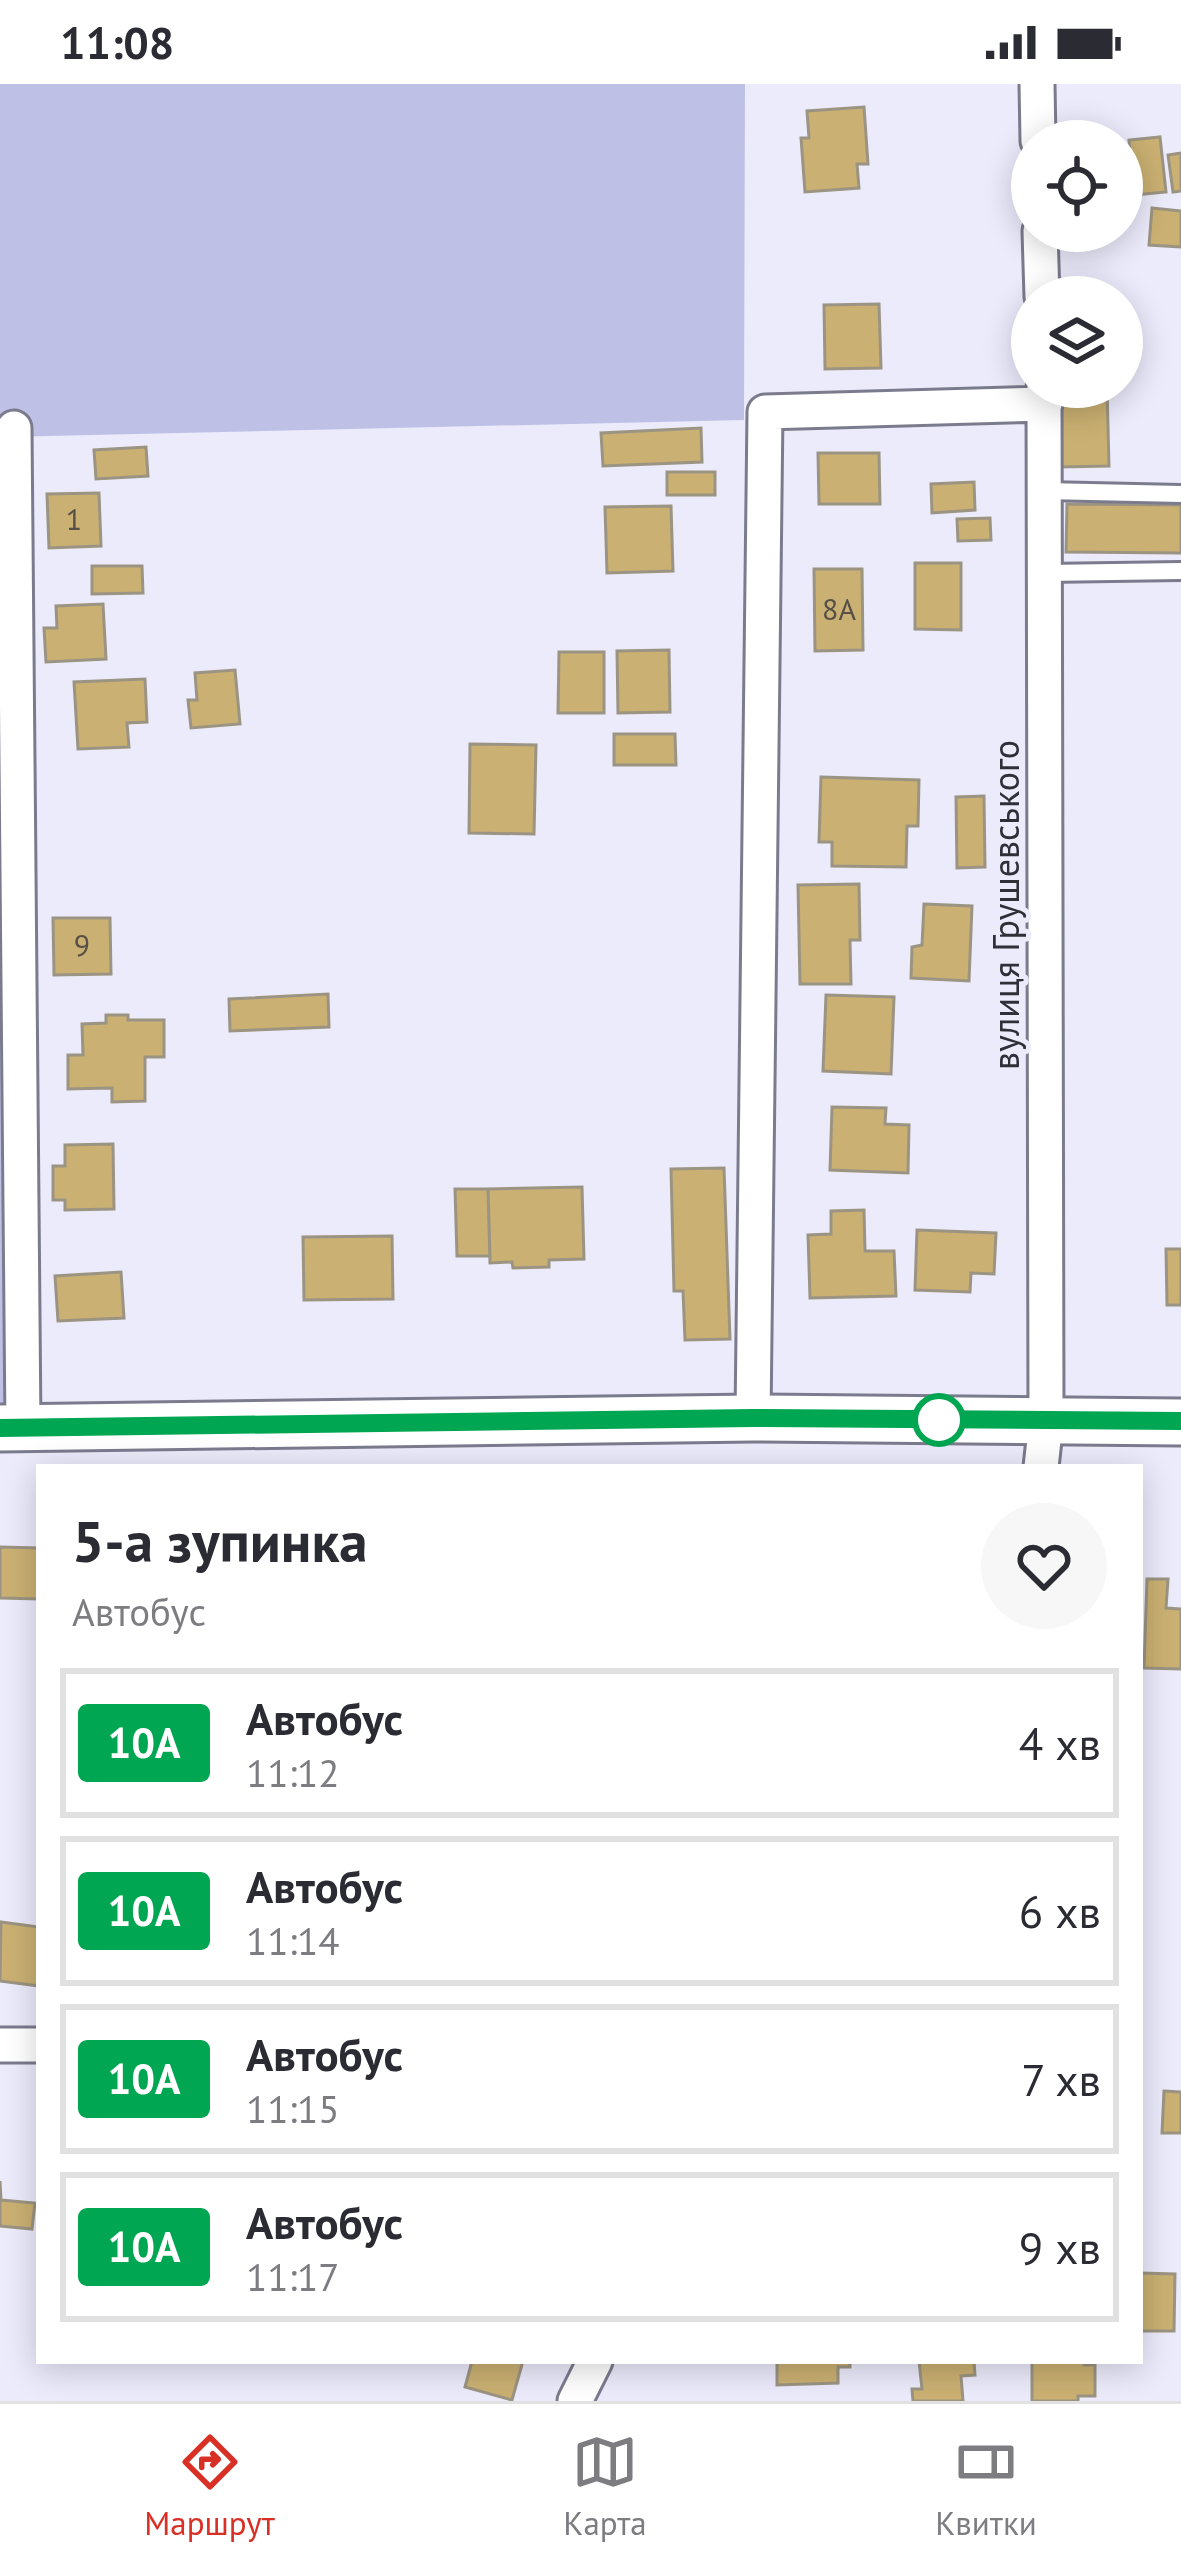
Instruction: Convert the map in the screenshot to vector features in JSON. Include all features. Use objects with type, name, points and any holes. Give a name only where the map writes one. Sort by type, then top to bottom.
[{"type":"street","points":[[1037,84],[1038,120]]},
{"type":"street","points":[[753,1418],[765,412],[1011,397]]},
{"type":"street","name":"вулиця Грушевського","points":[[1041,1464],[1046,1422],[1044,408]]},
{"type":"street","points":[[14,428],[11,1428],[753,1418],[1181,1421]]},
{"type":"street","points":[[0,2045],[36,2044]]},
{"type":"street","points":[[575,2401],[594,2364]]},
{"type":"lane","points":[[1045,491],[1181,494]]},
{"type":"lane","points":[[1045,573],[1179,574]]},
{"type":"shaded area","points":[[0,84],[745,84],[744,420],[3,437],[23,1427],[0,1428]]},
{"type":"building","points":[[864,107],[868,164],[857,164],[859,188],[805,192],[801,138],[809,138],[807,111]]},
{"type":"building","points":[[1160,137],[1166,192],[1143,194],[1143,139]]},
{"type":"building","points":[[1181,153],[1181,191],[1173,192],[1168,155]]},
{"type":"building","points":[[1152,208],[1181,211],[1181,247],[1149,245]]},
{"type":"building","points":[[879,304],[881,368],[825,369],[824,305]]},
{"type":"building","points":[[1059,408],[1108,408],[1109,466],[1060,467]]},
{"type":"building","points":[[701,428],[702,462],[603,466],[601,433]]},
{"type":"building","points":[[146,447],[148,476],[96,479],[94,450]]},
{"type":"building","points":[[818,453],[879,453],[880,504],[819,504]]},
{"type":"building","points":[[667,472],[715,472],[715,495],[667,495]]},
{"type":"building","points":[[974,482],[975,510],[932,513],[931,484]]},
{"type":"building","points":[[99,493],[101,546],[49,548],[47,494]]},
{"type":"building","points":[[1067,504],[1181,505],[1181,553],[1066,552]]},
{"type":"building","points":[[671,506],[673,571],[607,573],[605,507]]},
{"type":"building","points":[[990,518],[991,540],[958,541],[957,519]]},
{"type":"building","points":[[915,563],[961,563],[961,630],[915,629]]},
{"type":"building","points":[[92,566],[142,566],[143,593],[92,594]]},
{"type":"building","points":[[814,569],[862,569],[863,650],[815,651]]},
{"type":"building","points":[[103,604],[106,659],[46,662],[44,628],[57,628],[56,606]]},
{"type":"building","points":[[669,650],[670,712],[618,713],[617,651]]},
{"type":"building","points":[[559,652],[604,652],[604,713],[558,713]]},
{"type":"building","points":[[235,670],[240,724],[191,728],[188,700],[197,700],[195,673]]},
{"type":"building","points":[[145,679],[147,722],[127,723],[129,747],[78,749],[74,682]]},
{"type":"building","points":[[614,734],[675,734],[676,765],[614,765]]},
{"type":"building","points":[[470,744],[536,745],[534,834],[469,833]]},
{"type":"building","points":[[821,777],[919,780],[918,826],[907,826],[906,867],[832,866],[832,842],[819,842]]},
{"type":"building","points":[[984,796],[985,867],[957,868],[956,797]]},
{"type":"building","points":[[859,884],[860,940],[850,940],[851,984],[800,984],[798,885]]},
{"type":"building","points":[[924,904],[972,906],[969,981],[911,978],[912,947],[922,945]]},
{"type":"building","points":[[53,918],[110,918],[111,974],[54,975]]},
{"type":"building","points":[[328,994],[329,1027],[230,1031],[229,999]]},
{"type":"building","points":[[826,995],[894,997],[891,1074],[823,1071]]},
{"type":"building","points":[[106,1015],[164,1020],[164,1057],[145,1057],[145,1101],[112,1102],[112,1088],[68,1089],[68,1055],[83,1055],[82,1024],[106,1023]]},
{"type":"building","points":[[832,1107],[886,1108],[885,1124],[909,1125],[908,1173],[830,1170]]},
{"type":"building","points":[[113,1144],[114,1209],[65,1210],[65,1200],[53,1200],[53,1166],[65,1166],[65,1145]]},
{"type":"building","points":[[724,1168],[730,1339],[685,1340],[683,1291],[674,1291],[671,1169]]},
{"type":"building","points":[[582,1187],[584,1259],[549,1260],[549,1267],[490,1263],[488,1189]]},
{"type":"building","points":[[455,1189],[488,1189],[490,1256],[457,1256]]},
{"type":"building","points":[[864,1210],[865,1251],[894,1251],[896,1296],[810,1298],[808,1235],[831,1234],[831,1211]]},
{"type":"building","points":[[917,1230],[996,1233],[994,1274],[971,1273],[970,1292],[915,1290]]},
{"type":"building","points":[[392,1236],[393,1299],[304,1300],[303,1237]]},
{"type":"building","points":[[1166,1249],[1181,1249],[1181,1305],[1167,1305]]},
{"type":"building","points":[[121,1272],[124,1318],[58,1321],[55,1276]]},
{"type":"building","points":[[0,1547],[36,1548],[36,1599],[0,1598]]},
{"type":"building","points":[[1147,1579],[1168,1579],[1166,1608],[1181,1609],[1181,1669],[1144,1668]]},
{"type":"building","points":[[1,1922],[36,1927],[36,1986],[0,1981]]},
{"type":"building","points":[[1164,2091],[1181,2092],[1181,2133],[1162,2133]]},
{"type":"building","points":[[0,2181],[1,2200],[35,2203],[32,2229],[0,2226]]},
{"type":"building","points":[[1143,2273],[1175,2274],[1174,2331],[1143,2331]]},
{"type":"building","points":[[471,2364],[522,2364],[512,2400],[465,2387]]},
{"type":"building","points":[[777,2364],[850,2364],[838,2367],[838,2383],[777,2385]]},
{"type":"building","points":[[919,2364],[974,2364],[975,2375],[961,2376],[963,2401],[913,2401],[912,2389],[922,2389]]},
{"type":"building","points":[[1032,2364],[1095,2365],[1095,2396],[1078,2396],[1078,2401],[1032,2401]]},
{"type":"bus line","name":"10А","points":[[0,1428],[753,1418],[1181,1421]]}]
